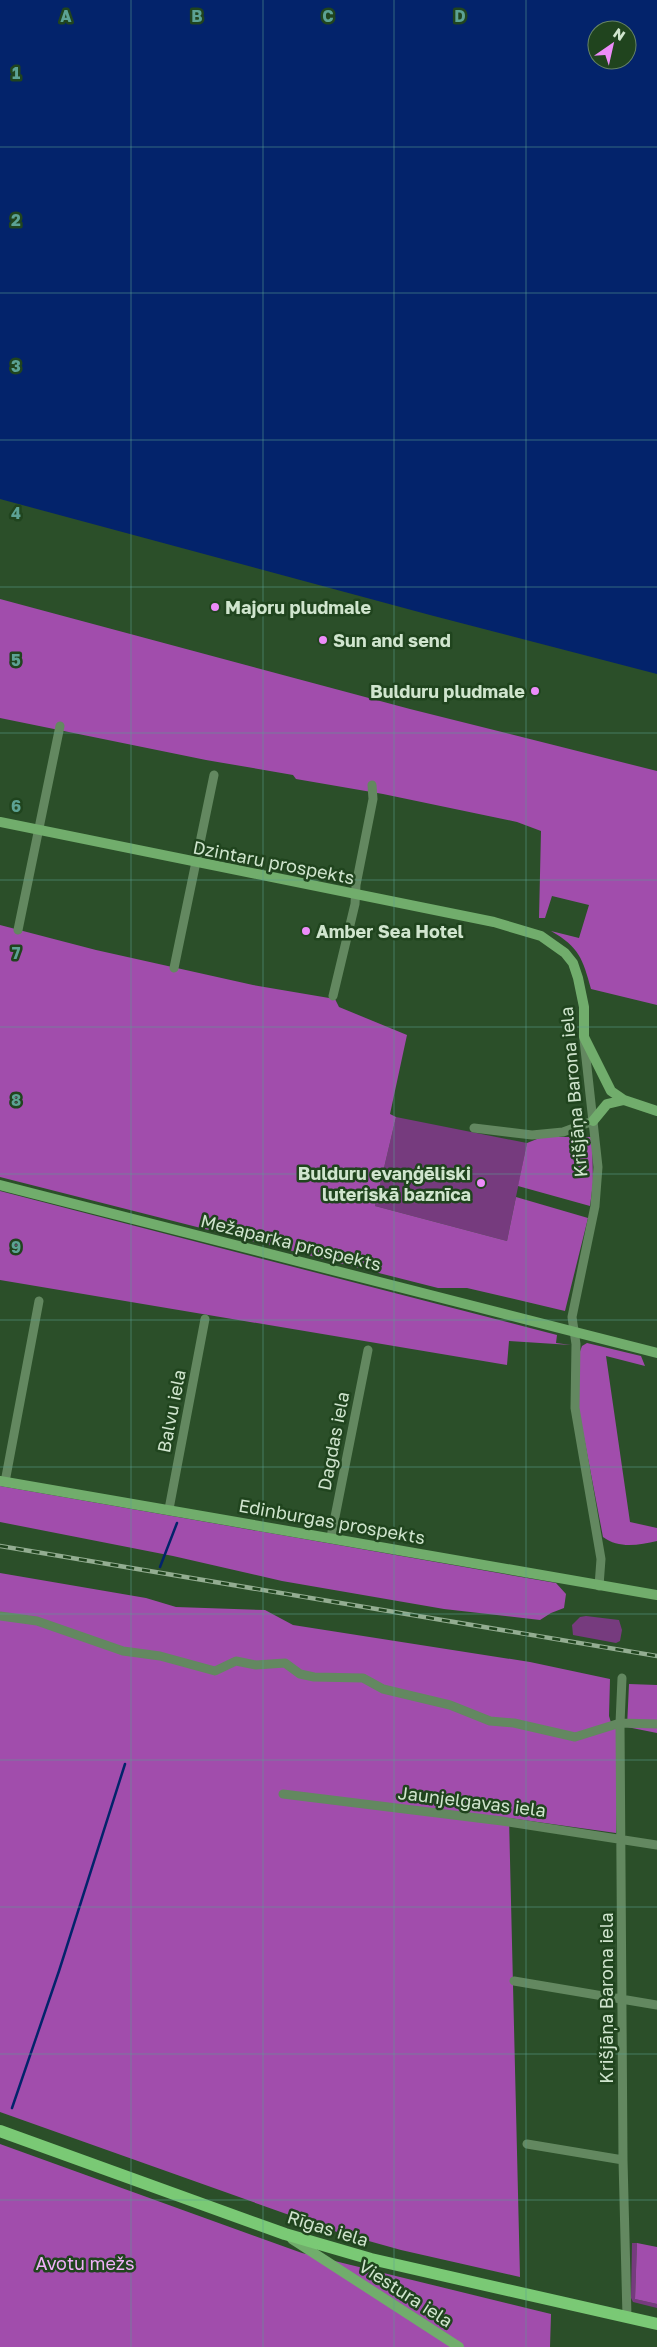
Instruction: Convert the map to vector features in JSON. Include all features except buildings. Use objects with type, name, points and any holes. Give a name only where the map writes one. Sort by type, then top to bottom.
[{"type":"main road","name":"Rīgas iela","points":[[0,2130],[285,2234],[372,2259],[657,2324]]},
{"type":"street","points":[[18,930],[60,726]]},
{"type":"street","points":[[174,968],[214,775]]},
{"type":"street","points":[[333,996],[373,799],[372,785]]},
{"type":"street","name":"Dzintaru prospekts","points":[[0,822],[494,922],[541,936]]},
{"type":"street","name":"Krišjāņa Barona iela","points":[[541,936],[565,953],[572,963],[584,1007],[584,1037],[598,1167],[595,1206],[572,1317],[576,1344],[575,1408],[601,1559],[599,1586]]},
{"type":"street","points":[[584,1037],[612,1091],[624,1100],[657,1111]]},
{"type":"street","points":[[474,1128],[532,1135],[563,1132],[593,1121],[607,1104],[624,1100]]},
{"type":"street","name":"Mežaparka prospekts","points":[[0,1185],[657,1353]]},
{"type":"street","points":[[3,1481],[39,1301]]},
{"type":"street","name":"Balvu iela","points":[[169,1509],[205,1319]]},
{"type":"street","name":"Dagdas iela","points":[[331,1537],[368,1350]]},
{"type":"street","name":"Edinburgas prospekts","points":[[3,1481],[657,1595]]},
{"type":"street","points":[[0,1616],[38,1622],[123,1651],[160,1656],[215,1671],[236,1661],[256,1665],[285,1663],[300,1674],[314,1677],[363,1678],[389,1691],[450,1704],[490,1721],[514,1723],[575,1737],[620,1723],[657,1724]]},
{"type":"street","name":"Krišjāņa Barona iela","points":[[622,1678],[620,1723],[623,2160],[627,2317]]},
{"type":"street","name":"Jaunjelgavas iela","points":[[283,1794],[502,1821],[657,1845]]},
{"type":"street","points":[[514,1981],[657,2005]]},
{"type":"street","points":[[526,2144],[623,2160]]},
{"type":"street","name":"Viestura iela","points":[[285,2234],[459,2347]]},
{"type":"shaded area","points":[[0,0],[657,0],[657,674],[0,499]]},
{"type":"shaded area","points":[[396,1117],[527,1143],[507,1241],[375,1206]]},
{"type":"shaded area","points":[[580,1617],[619,1620],[622,1630],[620,1641],[616,1643],[573,1635],[572,1625]]},
{"type":"shaded area","points":[[632,2243],[637,2243],[635,2299],[657,2304],[657,2308],[633,2302],[631,2298]]},
{"type":"green space","points":[[0,599],[410,709],[657,771],[657,1005],[591,989],[582,962],[574,948],[551,931],[579,938],[589,905],[552,896],[545,918],[539,918],[541,831],[517,822],[383,794],[296,779],[293,775],[206,760],[0,718]]},
{"type":"green space","points":[[0,925],[96,950],[253,985],[335,999],[339,1007],[407,1035],[390,1114],[396,1117],[375,1206],[507,1241],[516,1197],[588,1218],[565,1311],[467,1288],[438,1288],[0,1177]]},
{"type":"green space","points":[[542,1137],[592,1137],[593,1183],[590,1206],[518,1186],[527,1143]]},
{"type":"green space","points":[[0,1191],[557,1335],[556,1343],[571,1345],[509,1341],[507,1365],[0,1280]]},
{"type":"green space","points":[[587,1343],[641,1356],[645,1366],[606,1356],[630,1522],[657,1528],[657,1541],[636,1545],[622,1545],[603,1537],[579,1411],[578,1357],[582,1346]]},
{"type":"green space","points":[[0,1486],[556,1583],[566,1594],[564,1608],[540,1620],[444,1609],[282,1581],[173,1556],[0,1522]]},
{"type":"green space","points":[[0,1573],[146,1598],[176,1607],[265,1610],[293,1625],[530,1662],[610,1679],[609,1716],[612,1726],[620,1723],[616,1833],[509,1818],[520,2277],[401,2250],[340,2233],[0,2112]]},
{"type":"green space","points":[[629,1684],[657,1685],[657,1733],[627,1727]]},
{"type":"green space","name":"Avotu mežs","points":[[0,2144],[302,2253],[551,2314],[550,2347],[0,2347]]},
{"type":"green space","points":[[637,2243],[657,2247],[657,2304],[635,2299]]},
{"type":"waterway","points":[[160,1567],[177,1523]]},
{"type":"waterway","points":[[12,2108],[59,1971],[125,1764]]},
{"type":"railway","points":[[0,1546],[657,1656]]},
{"type":"place","name":"Majoru pludmale","points":[[215,607]]},
{"type":"place","name":"Sun and send","points":[[323,640]]},
{"type":"place","name":"Bulduru pludmale","points":[[535,691]]},
{"type":"place","name":"Amber Sea Hotel","points":[[306,931]]},
{"type":"place","name":"Bulduru evaņģēliski luteriskā baznīca","points":[[481,1183]]}]
